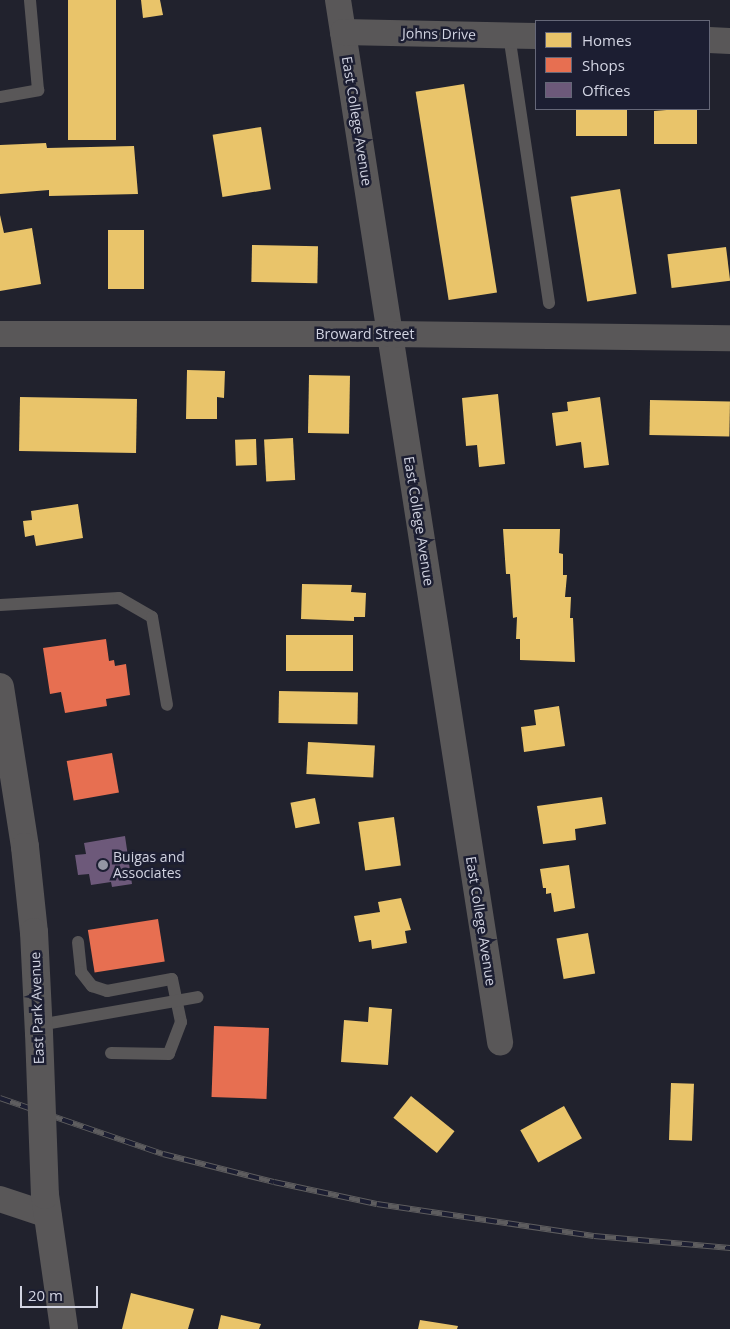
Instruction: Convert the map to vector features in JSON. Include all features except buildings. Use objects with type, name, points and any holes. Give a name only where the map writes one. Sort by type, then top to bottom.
[{"type":"street","name":"East College Avenue","points":[[338,0],[500,1042]]},
{"type":"street","name":"Johns Drive","points":[[343,32],[535,36]]},
{"type":"street","points":[[710,40],[730,41]]},
{"type":"street","name":"Broward Street","points":[[0,334],[390,334],[730,338]]},
{"type":"street","name":"East Park Avenue","points":[[1,702],[25,847],[34,932],[46,1205],[64,1329]]},
{"type":"street","points":[[0,1199],[46,1205]]},
{"type":"lane","points":[[0,97],[38,90],[30,0]]},
{"type":"lane","points":[[509,36],[549,303]]},
{"type":"lane","points":[[0,605],[119,598],[152,617],[168,705]]},
{"type":"lane","points":[[78,942],[81,972],[92,986],[107,991],[172,979],[180,1022],[169,1054],[111,1053]]},
{"type":"lane","points":[[39,1029],[198,997]]},
{"type":"railway","points":[[0,1098],[163,1154],[274,1182],[377,1204],[594,1236],[730,1248]]},
{"type":"place","name":"Buigas and Associates","points":[[103,865]]}]
